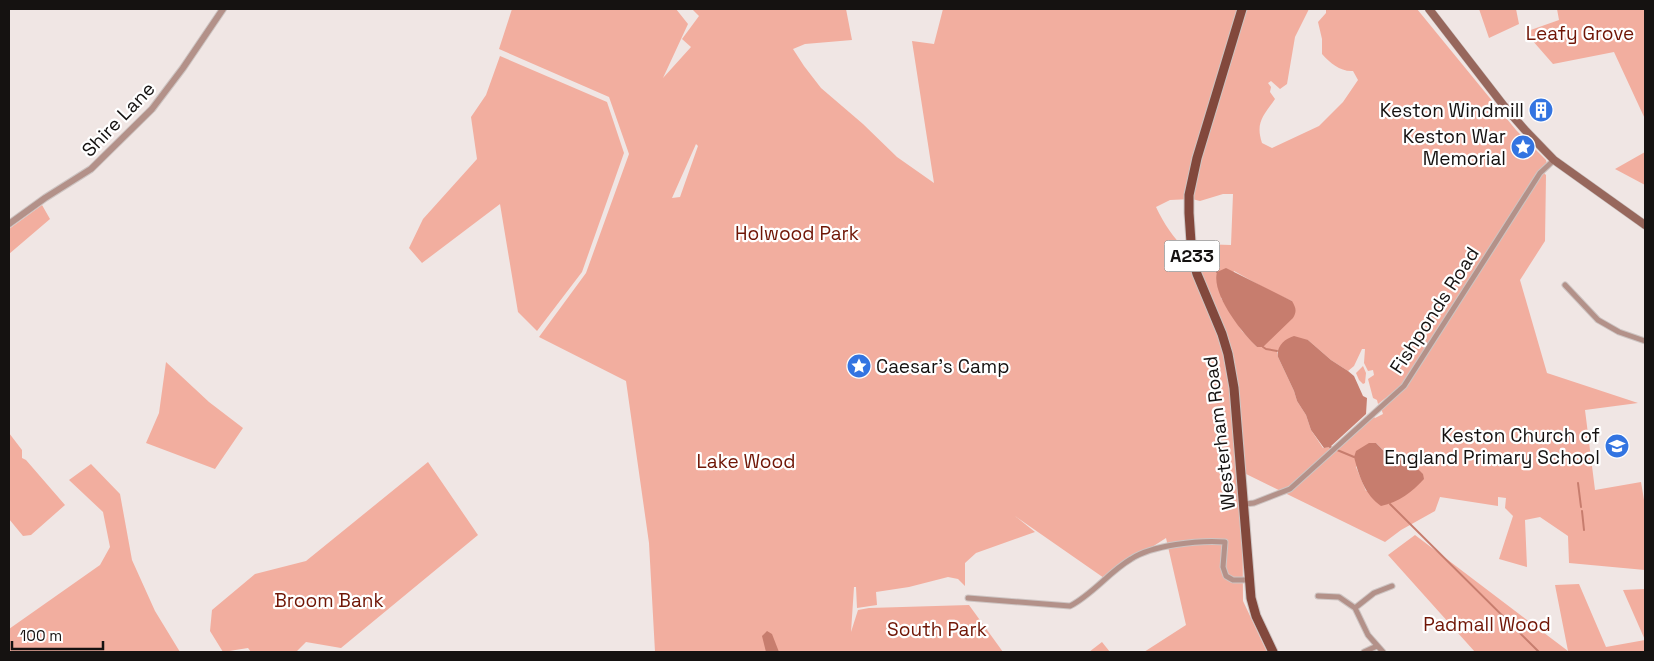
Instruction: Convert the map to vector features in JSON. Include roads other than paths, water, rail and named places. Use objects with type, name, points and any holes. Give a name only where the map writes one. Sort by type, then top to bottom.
[{"type":"main road","name":"Westerham Road","points":[[1242,9],[1197,158],[1189,195],[1189,213],[1192,257],[1196,274],[1228,354],[1234,388],[1245,504],[1249,580],[1256,616],[1273,652]]},
{"type":"main road","points":[[1429,9],[1504,106],[1554,160],[1645,225]]},
{"type":"street","name":"Shire Lane","points":[[9,224],[45,198],[91,169],[152,109],[183,68],[223,9]]},
{"type":"street","name":"Fishponds Road","points":[[1245,504],[1254,503],[1290,489],[1404,386],[1540,173],[1554,160]]},
{"type":"street","points":[[1565,285],[1598,320],[1619,332],[1645,341]]},
{"type":"street","points":[[968,598],[1070,606],[1082,600],[1088,592],[1130,559],[1163,548],[1213,541],[1225,542],[1223,567],[1226,576],[1233,580],[1249,580]]},
{"type":"street","points":[[1355,608],[1374,593],[1392,586]]},
{"type":"street","points":[[1318,596],[1339,597],[1355,608],[1368,635],[1383,652]]},
{"type":"street","points":[[1364,652],[1376,646]]},
{"type":"waterway","points":[[1213,268],[1217,272]]},
{"type":"waterway","points":[[1263,347],[1277,351]]},
{"type":"waterway","points":[[1330,447],[1354,457]]},
{"type":"waterway","points":[[1578,483],[1581,507]]},
{"type":"waterway","points":[[1390,504],[1539,652]]},
{"type":"waterway","points":[[1582,511],[1584,530]]},
{"type":"place","name":"Keston Windmill","points":[[1541,110]]},
{"type":"place","name":"Keston War Memorial","points":[[1523,147]]},
{"type":"place","name":"Caesar's Camp","points":[[859,366]]},
{"type":"place","name":"Keston Church of England Primary School","points":[[1617,446]]},
{"type":"park label","name":"Leafy Grove","points":[[1580,33]]},
{"type":"park label","name":"Holwood Park","points":[[797,233]]},
{"type":"park label","name":"Lake Wood","points":[[746,461]]},
{"type":"park label","name":"Broom Bank","points":[[329,600]]},
{"type":"park label","name":"Padmall Wood","points":[[1487,624]]},
{"type":"park label","name":"South Park","points":[[937,629]]}]
